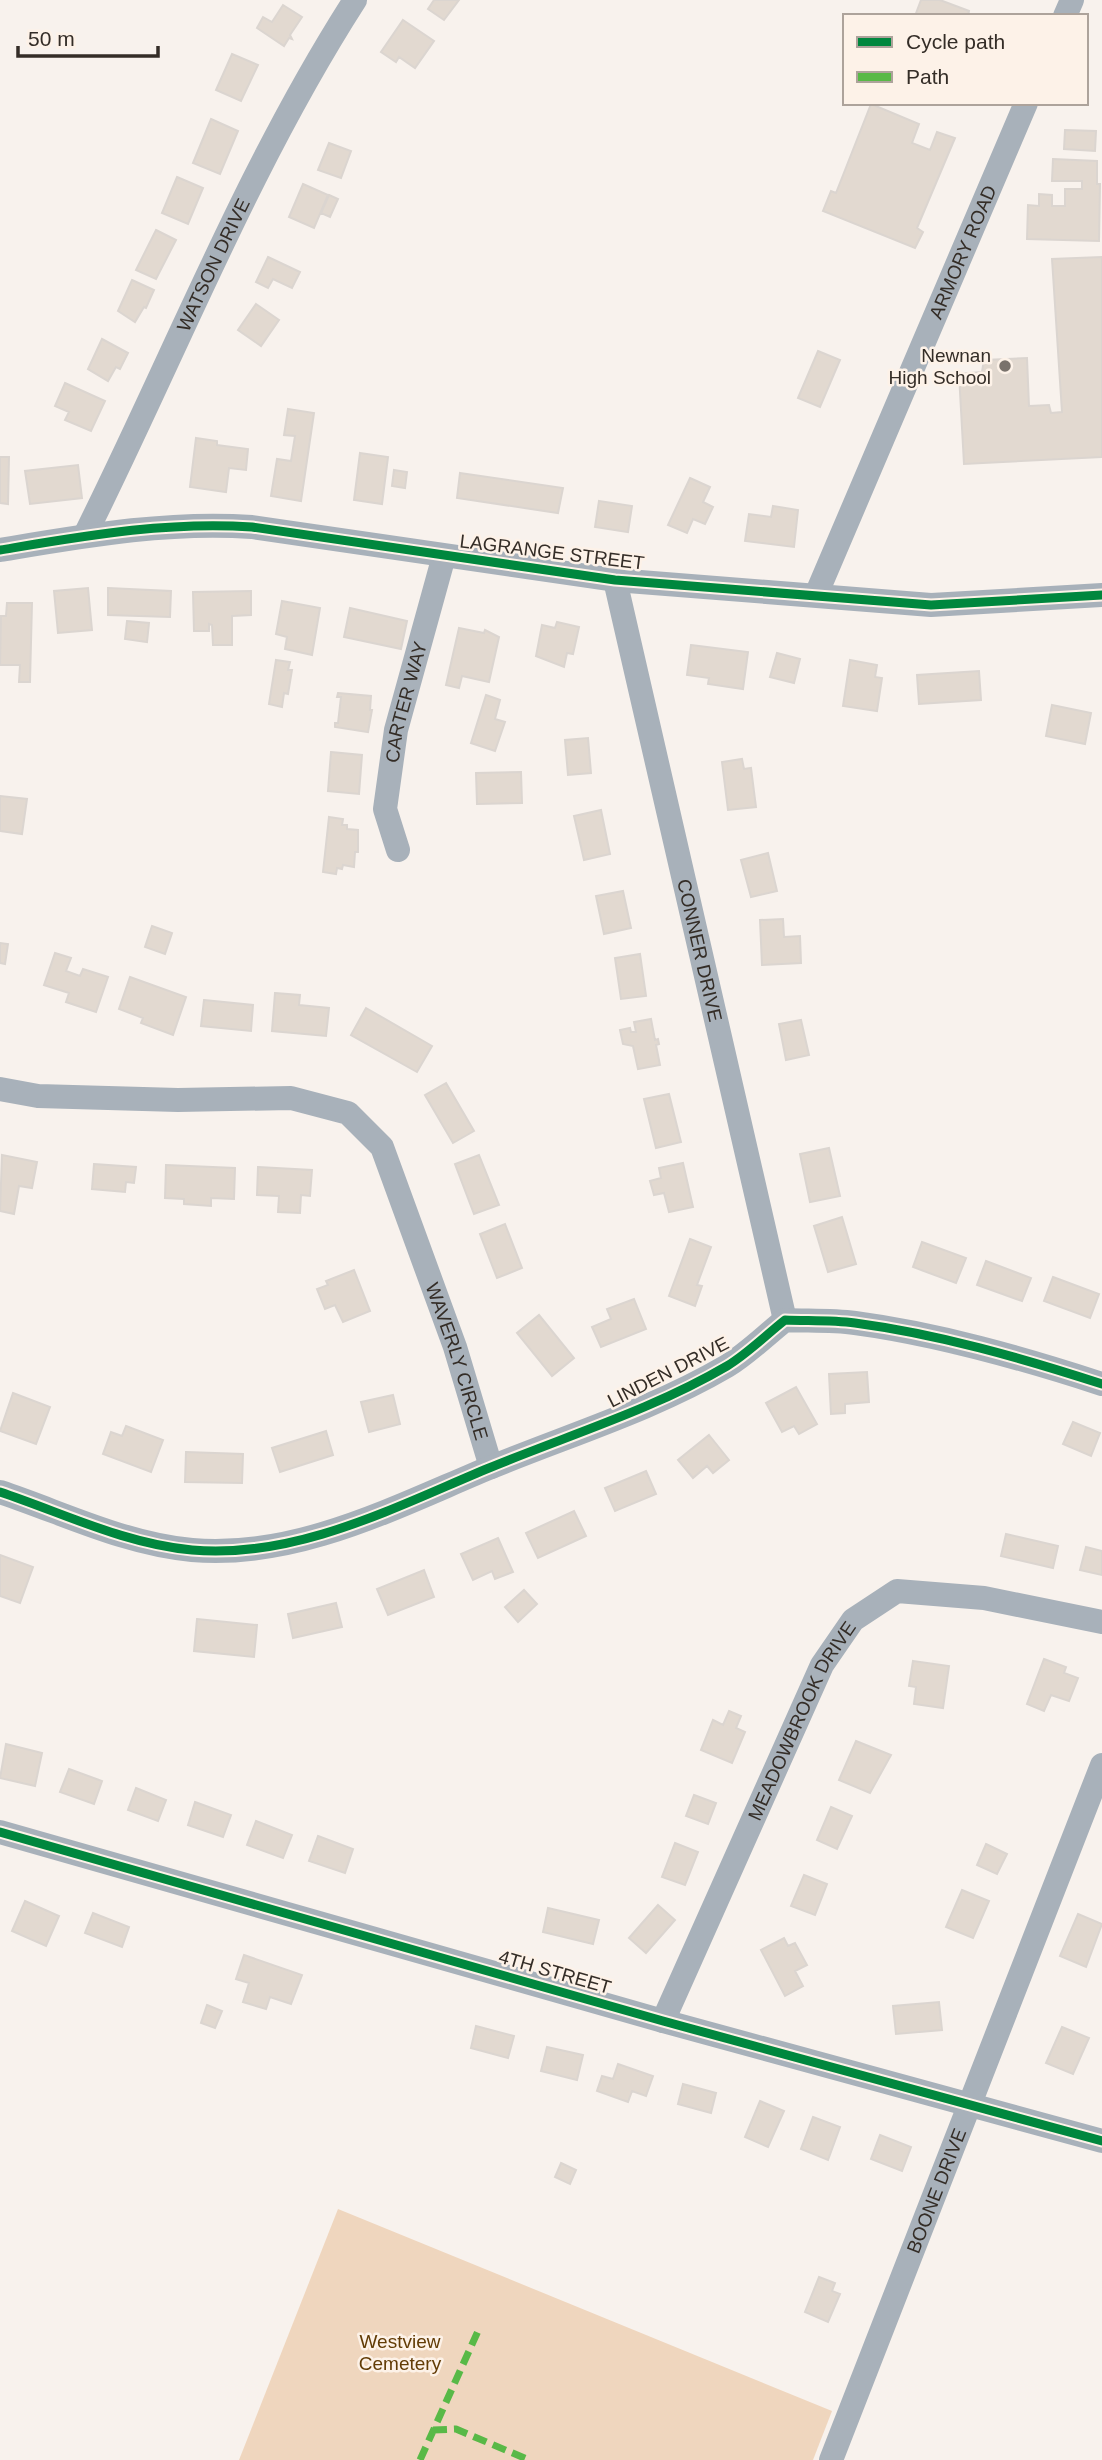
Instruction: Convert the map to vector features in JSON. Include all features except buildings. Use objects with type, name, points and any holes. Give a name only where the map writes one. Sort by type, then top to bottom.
[{"type":"street","name":"WATSON DRIVE","points":[[85,535],[267,154],[300,90],[355,0]]},
{"type":"street","name":"ARMORY ROAD","points":[[816,595],[1025,105]]},
{"type":"street","name":"LAGRANGE STREET","points":[[0,550],[85,535],[219,525],[615,580],[931,605],[1102,595]]},
{"type":"street","name":"CARTER WAY","points":[[398,850],[385,809],[396,730],[444,556]]},
{"type":"street","name":"CONNER DRIVE","points":[[615,580],[785,1320]]},
{"type":"street","name":"WAVERLY CIRCLE","points":[[0,1088],[38,1096],[178,1100],[291,1098],[348,1112],[382,1147],[455,1347],[491,1467]]},
{"type":"street","points":[[785,1320],[854,1323],[1036,1362],[1102,1384]]},
{"type":"street","name":"LINDEN DRIVE","points":[[491,1467],[632,1413],[729,1366],[785,1320]]},
{"type":"street","points":[[0,1492],[112,1533],[192,1550],[267,1547],[355,1526],[491,1467]]},
{"type":"street","name":"MEADOWBROOK DRIVE","points":[[663,2021],[822,1665],[853,1620],[897,1591],[984,1598],[1102,1622]]},
{"type":"street","name":"BOONE DRIVE","points":[[831,2460],[1102,1765]]},
{"type":"street","name":"4TH STREET","points":[[0,1832],[663,2021],[1102,2141]]},
{"type":"green space","name":"Westview Cemetery","points":[[338,2209],[832,2411],[813,2460],[239,2460]]},
{"type":"marked path","points":[[420,2460],[478,2331]]},
{"type":"marked path","points":[[433,2430],[456,2429],[529,2460]]},
{"type":"cycle path","points":[[0,550],[157,528],[252,527],[615,580],[931,605],[1102,595]]},
{"type":"cycle path","points":[[0,1492],[118,1535],[167,1547],[231,1551],[307,1538],[381,1513],[669,1396],[734,1361],[785,1320],[846,1322],[949,1340],[1102,1384]]},
{"type":"cycle path","points":[[0,1832],[663,2021],[1102,2141]]},
{"type":"place","name":"Newnan High School","points":[[1005,366]]}]
